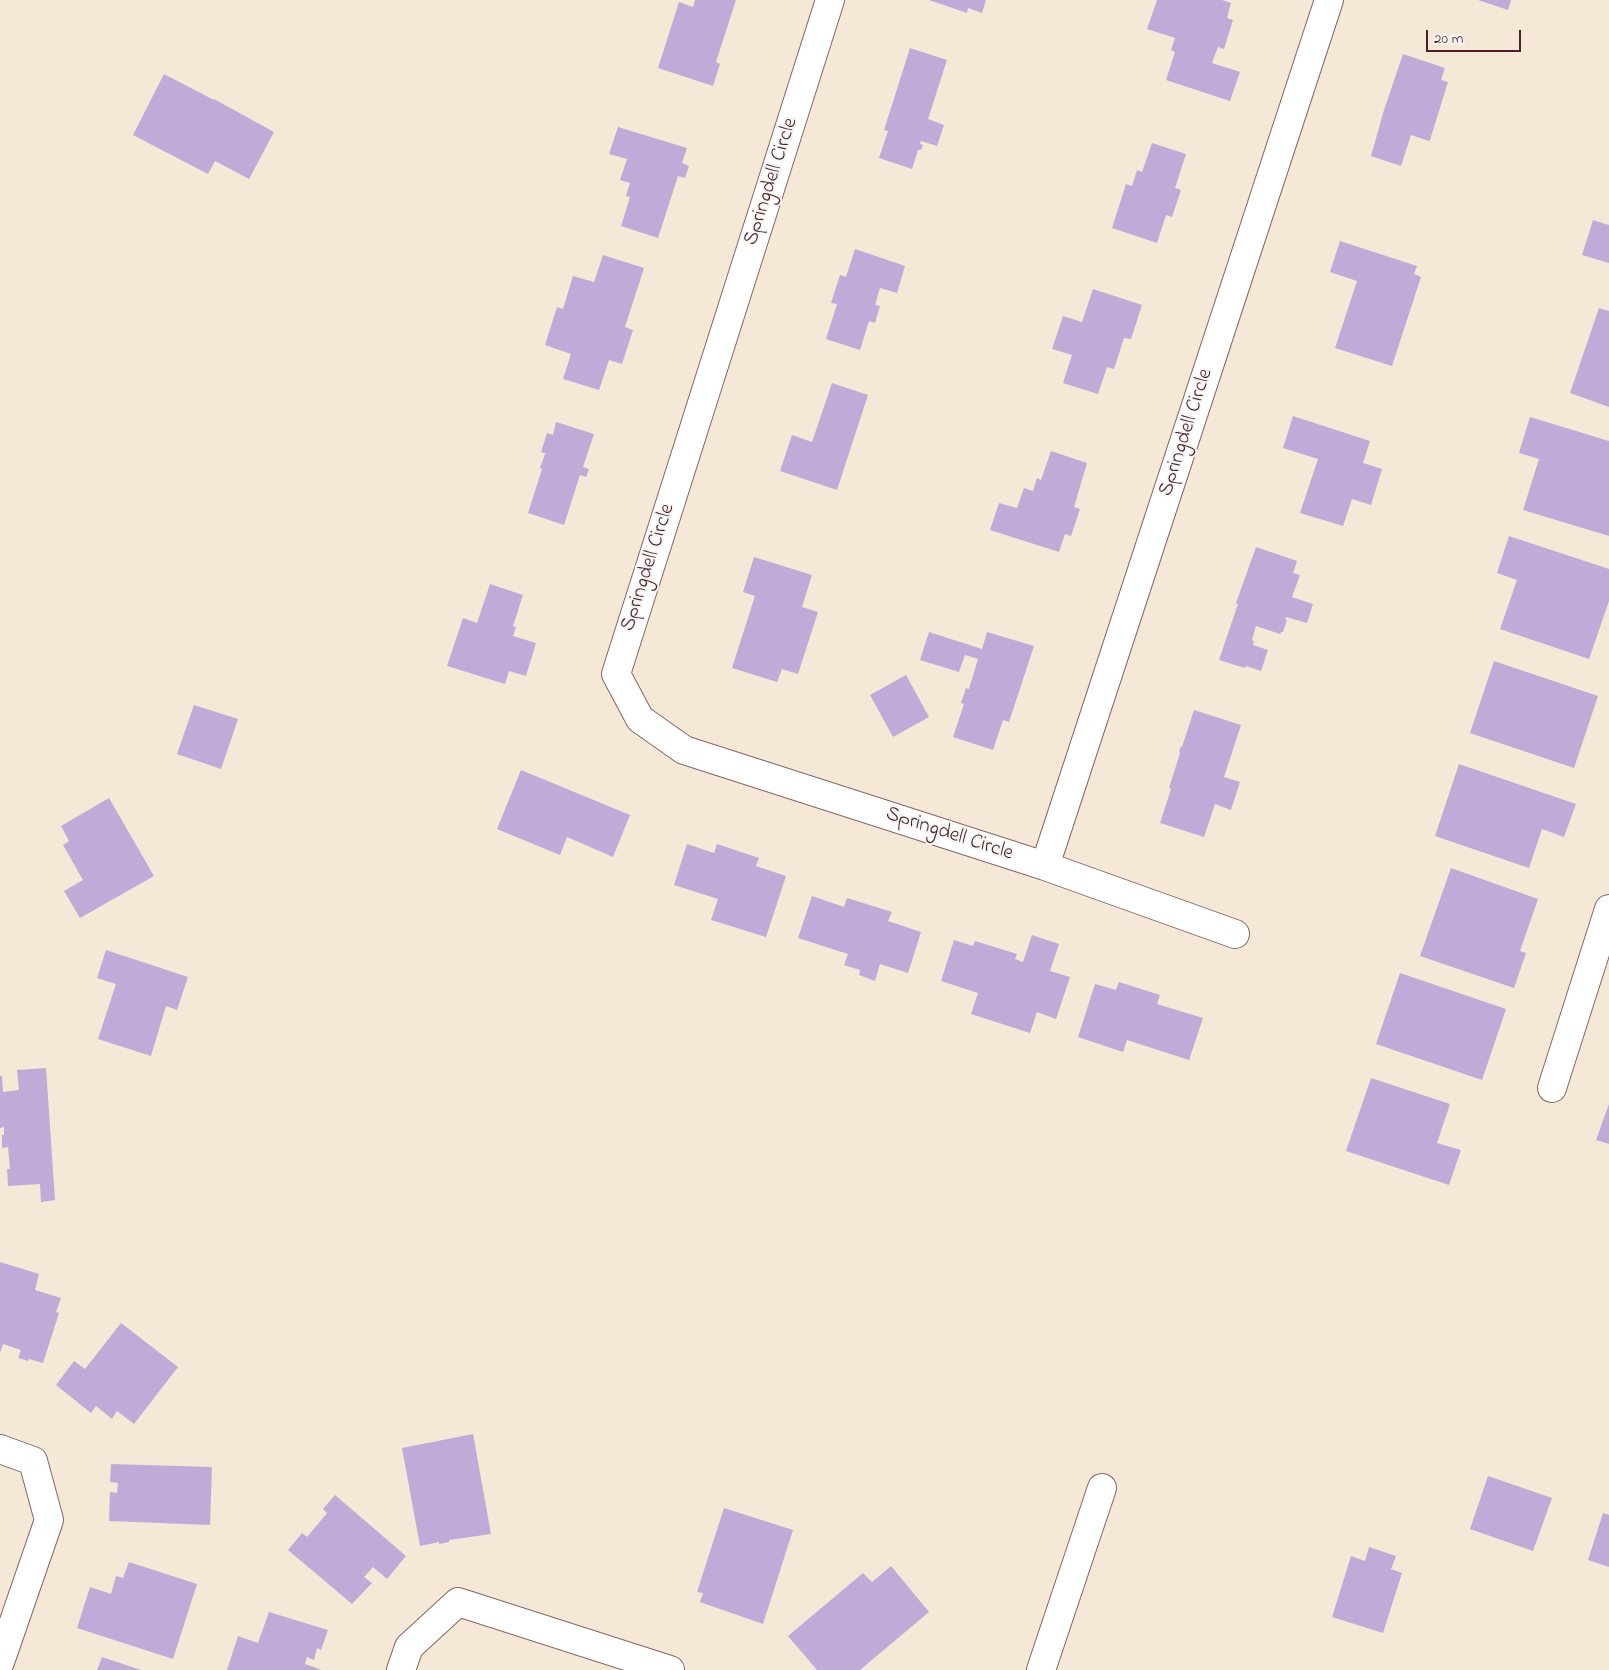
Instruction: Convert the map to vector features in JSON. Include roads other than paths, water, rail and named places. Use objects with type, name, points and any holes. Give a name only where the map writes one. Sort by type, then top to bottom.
[{"type":"street","name":"Springdell Circle","points":[[830,0],[616,674],[640,720],[684,750],[1045,866],[1235,934]]},
{"type":"street","name":"Springdell Circle","points":[[1045,866],[1329,0]]},
{"type":"street","points":[[1552,1088],[1603,955],[1609,909]]},
{"type":"street","points":[[0,1449],[33,1461],[49,1520],[0,1662]]},
{"type":"street","points":[[1041,1670],[1102,1488]]},
{"type":"street","points":[[401,1670],[409,1647],[458,1602],[670,1670]]}]
